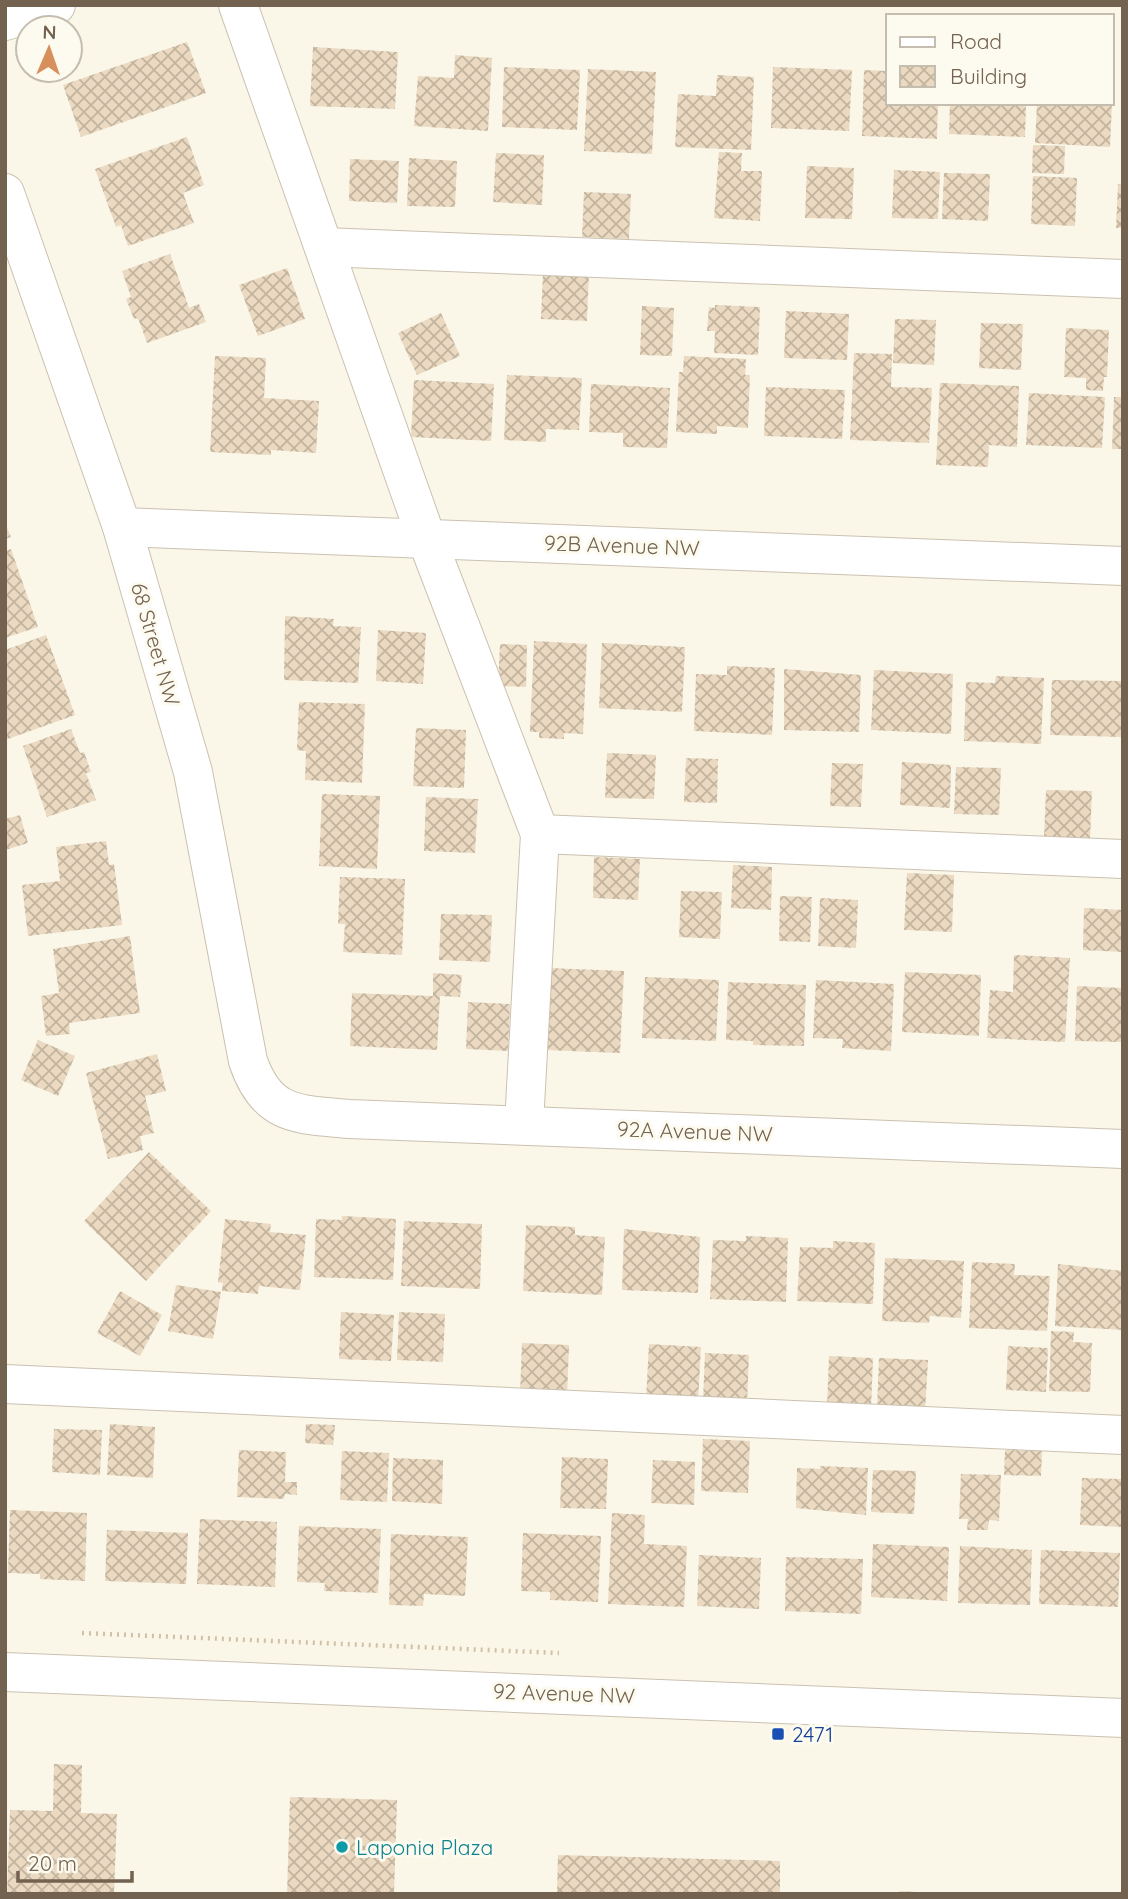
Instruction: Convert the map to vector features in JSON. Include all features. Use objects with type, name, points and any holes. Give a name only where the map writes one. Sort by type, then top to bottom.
[{"type":"street","points":[[5,21],[56,5]]},
{"type":"street","points":[[238,5],[426,537],[540,834],[524,1124]]},
{"type":"street","name":"68 Street NW","points":[[5,193],[122,527],[193,772],[248,1061],[255,1079],[271,1102]]},
{"type":"street","points":[[324,247],[1123,279]]},
{"type":"street","name":"92B Avenue NW","points":[[122,527],[1123,566]]},
{"type":"street","points":[[540,834],[1123,859]]},
{"type":"street","name":"92A Avenue NW","points":[[271,1102],[298,1114],[349,1119],[1123,1149]]},
{"type":"street","points":[[5,1384],[1123,1435]]},
{"type":"street","name":"92 Avenue NW","points":[[5,1672],[1123,1718]]},
{"type":"building","points":[[187,42],[206,93],[81,137],[63,85],[84,84],[84,78]]},
{"type":"building","points":[[313,47],[398,52],[395,109],[310,106]]},
{"type":"building","points":[[455,55],[492,58],[488,131],[414,126],[418,76],[454,78]]},
{"type":"building","points":[[504,67],[580,70],[577,130],[502,127]]},
{"type":"building","points":[[773,67],[852,70],[849,131],[771,128]]},
{"type":"building","points":[[588,69],[656,72],[652,154],[584,151]]},
{"type":"building","points":[[864,70],[886,71],[886,105],[938,105],[937,139],[862,136]]},
{"type":"building","points":[[717,75],[754,77],[751,150],[675,147],[678,94],[716,96]]},
{"type":"building","points":[[950,105],[1026,105],[1025,137],[949,134]]},
{"type":"building","points":[[1037,105],[1112,105],[1110,147],[1035,143]]},
{"type":"building","points":[[187,137],[204,185],[183,193],[194,223],[128,246],[121,225],[116,227],[95,169]]},
{"type":"building","points":[[1033,145],[1065,146],[1064,174],[1032,173]]},
{"type":"building","points":[[719,152],[742,153],[741,171],[762,171],[760,221],[714,218]]},
{"type":"building","points":[[496,153],[544,155],[542,205],[493,202]]},
{"type":"building","points":[[409,158],[457,161],[455,207],[407,206]]},
{"type":"building","points":[[350,159],[399,161],[397,203],[349,201]]},
{"type":"building","points":[[807,166],[854,168],[852,219],[805,218]]},
{"type":"building","points":[[894,170],[940,172],[938,219],[892,218]]},
{"type":"building","points":[[944,173],[990,174],[988,221],[942,219]]},
{"type":"building","points":[[1033,176],[1077,178],[1075,226],[1031,224]]},
{"type":"building","points":[[1118,184],[1123,184],[1123,228],[1116,228]]},
{"type":"building","points":[[584,192],[631,194],[629,239],[582,237]]},
{"type":"building","points":[[170,254],[189,308],[199,304],[206,322],[147,343],[138,318],[134,319],[126,299],[131,297],[122,271]]},
{"type":"building","points":[[287,268],[305,319],[258,336],[239,285]]},
{"type":"building","points":[[543,271],[589,273],[587,321],[541,319]]},
{"type":"building","points":[[715,305],[760,307],[758,355],[714,353],[715,331],[707,331],[709,307],[715,308]]},
{"type":"building","points":[[642,306],[674,308],[672,356],[640,355]]},
{"type":"building","points":[[786,311],[849,314],[847,360],[784,358]]},
{"type":"building","points":[[441,313],[460,356],[417,375],[398,333]]},
{"type":"building","points":[[895,319],[936,320],[934,365],[893,363]]},
{"type":"building","points":[[981,323],[1023,324],[1021,370],[979,368]]},
{"type":"building","points":[[1066,328],[1109,330],[1107,377],[1104,377],[1103,391],[1086,390],[1086,378],[1064,377]]},
{"type":"building","points":[[854,353],[892,354],[891,387],[932,388],[929,443],[850,440]]},
{"type":"building","points":[[215,356],[266,358],[264,398],[319,401],[316,453],[271,450],[271,455],[210,452]]},
{"type":"building","points":[[684,356],[746,359],[745,375],[750,375],[748,428],[717,426],[717,434],[676,432],[679,372],[683,372]]},
{"type":"building","points":[[507,375],[582,378],[579,430],[546,429],[546,442],[504,440]]},
{"type":"building","points":[[414,380],[494,384],[491,441],[411,437]]},
{"type":"building","points":[[940,383],[1019,386],[1017,447],[989,445],[988,467],[936,465]]},
{"type":"building","points":[[591,384],[670,388],[667,448],[623,447],[623,433],[589,432]]},
{"type":"building","points":[[766,387],[845,390],[842,439],[764,436]]},
{"type":"building","points":[[1029,393],[1105,397],[1102,448],[1026,445]]},
{"type":"building","points":[[1114,397],[1123,397],[1123,449],[1112,449]]},
{"type":"building","points":[[5,523],[11,537],[5,539]]},
{"type":"building","points":[[11,549],[38,627],[5,638],[5,551]]},
{"type":"building","points":[[285,616],[334,619],[333,626],[361,627],[358,683],[284,680]]},
{"type":"building","points":[[378,630],[426,633],[423,684],[376,681]]},
{"type":"building","points":[[46,635],[75,715],[5,740],[5,650]]},
{"type":"building","points":[[534,641],[587,644],[583,734],[564,733],[564,739],[539,738],[539,732],[530,732]]},
{"type":"building","points":[[602,643],[685,647],[682,712],[599,708]]},
{"type":"building","points":[[500,644],[527,645],[526,687],[498,686]]},
{"type":"building","points":[[727,666],[775,668],[772,735],[694,731],[696,674],[727,675]]},
{"type":"building","points":[[784,669],[861,675],[859,732],[784,730]]},
{"type":"building","points":[[874,670],[953,674],[951,734],[871,730]]},
{"type":"building","points":[[996,676],[1044,678],[1041,744],[964,741],[966,682],[995,683]]},
{"type":"building","points":[[1052,680],[1123,681],[1123,737],[1050,735]]},
{"type":"building","points":[[299,702],[365,704],[362,783],[305,780],[306,751],[297,750]]},
{"type":"building","points":[[416,728],[466,730],[464,788],[413,786]]},
{"type":"building","points":[[71,729],[80,753],[84,752],[91,772],[86,773],[96,800],[47,817],[23,746]]},
{"type":"building","points":[[607,753],[656,755],[654,799],[605,798]]},
{"type":"building","points":[[686,758],[718,759],[717,803],[684,802]]},
{"type":"building","points":[[902,762],[951,765],[950,808],[900,805]]},
{"type":"building","points":[[832,763],[863,764],[861,807],[830,806]]},
{"type":"building","points":[[956,767],[1001,768],[999,815],[954,814]]},
{"type":"building","points":[[1046,790],[1092,791],[1090,840],[1044,838]]},
{"type":"building","points":[[322,794],[380,796],[377,869],[319,866]]},
{"type":"building","points":[[426,797],[478,799],[475,853],[424,851]]},
{"type":"building","points":[[20,815],[28,843],[5,850],[5,819]]},
{"type":"building","points":[[106,841],[109,865],[114,864],[122,925],[28,936],[22,885],[60,881],[56,847]]},
{"type":"building","points":[[594,857],[640,859],[638,900],[593,898]]},
{"type":"building","points":[[733,865],[772,867],[771,910],[731,908]]},
{"type":"building","points":[[907,873],[954,875],[952,932],[904,930]]},
{"type":"building","points":[[340,877],[405,879],[402,955],[343,952],[345,924],[338,924]]},
{"type":"building","points":[[681,891],[722,892],[720,939],[679,937]]},
{"type":"building","points":[[780,896],[812,897],[810,942],[779,941]]},
{"type":"building","points":[[820,898],[858,900],[856,948],[818,946]]},
{"type":"building","points":[[1084,908],[1123,910],[1123,952],[1083,950]]},
{"type":"building","points":[[441,914],[492,915],[490,962],[439,960]]},
{"type":"building","points":[[130,936],[140,1013],[69,1023],[70,1034],[46,1036],[41,996],[59,993],[53,949]]},
{"type":"building","points":[[1014,955],[1070,958],[1065,1042],[987,1038],[990,990],[1013,992]]},
{"type":"building","points":[[549,968],[624,971],[620,1053],[545,1050]]},
{"type":"building","points":[[905,972],[981,975],[979,1036],[902,1032]]},
{"type":"building","points":[[433,973],[462,975],[460,997],[440,996],[437,1050],[350,1046],[352,993],[433,996]]},
{"type":"building","points":[[645,977],[719,980],[716,1041],[642,1038]]},
{"type":"building","points":[[816,980],[894,984],[891,1051],[842,1048],[843,1039],[813,1038]]},
{"type":"building","points":[[728,982],[806,985],[804,1046],[753,1045],[753,1041],[726,1040]]},
{"type":"building","points":[[1077,986],[1123,988],[1123,1042],[1075,1041]]},
{"type":"building","points":[[468,1002],[510,1004],[508,1051],[466,1049]]},
{"type":"building","points":[[38,1040],[75,1056],[58,1096],[21,1080]]},
{"type":"building","points":[[157,1054],[166,1091],[145,1096],[154,1133],[140,1136],[143,1150],[108,1159],[86,1073]]},
{"type":"building","points":[[149,1152],[211,1211],[146,1281],[84,1221]]},
{"type":"building","points":[[342,1216],[396,1219],[393,1280],[314,1277],[316,1219],[342,1220]]},
{"type":"building","points":[[225,1219],[271,1224],[270,1232],[306,1235],[300,1290],[259,1286],[258,1294],[222,1291],[223,1283],[218,1282]]},
{"type":"building","points":[[404,1221],[482,1224],[480,1289],[401,1286]]},
{"type":"building","points":[[526,1225],[575,1227],[575,1235],[605,1237],[602,1295],[523,1291]]},
{"type":"building","points":[[624,1229],[700,1237],[698,1293],[622,1290]]},
{"type":"building","points":[[746,1236],[788,1238],[786,1302],[710,1299],[713,1240],[746,1241]]},
{"type":"building","points":[[833,1241],[875,1243],[873,1304],[797,1301],[800,1247],[833,1248]]},
{"type":"building","points":[[885,1258],[964,1261],[961,1318],[930,1316],[929,1323],[882,1321]]},
{"type":"building","points":[[972,1262],[1015,1264],[1014,1275],[1050,1276],[1047,1331],[969,1328]]},
{"type":"building","points":[[1058,1264],[1123,1271],[1123,1330],[1055,1326]]},
{"type":"building","points":[[176,1285],[221,1292],[213,1339],[168,1331]]},
{"type":"building","points":[[120,1291],[162,1315],[140,1356],[97,1333]]},
{"type":"building","points":[[341,1312],[394,1315],[391,1361],[339,1359]]},
{"type":"building","points":[[399,1312],[445,1314],[443,1362],[397,1360]]},
{"type":"building","points":[[1051,1331],[1074,1332],[1073,1342],[1092,1343],[1090,1392],[1049,1391]]},
{"type":"building","points":[[522,1343],[569,1345],[567,1396],[520,1394]]},
{"type":"building","points":[[649,1344],[701,1347],[698,1402],[646,1400]]},
{"type":"building","points":[[1008,1346],[1048,1348],[1046,1392],[1006,1390]]},
{"type":"building","points":[[705,1353],[749,1355],[747,1403],[703,1401]]},
{"type":"building","points":[[829,1356],[873,1358],[871,1409],[827,1407]]},
{"type":"building","points":[[879,1358],[928,1360],[925,1412],[877,1409]]},
{"type":"building","points":[[110,1424],[155,1427],[153,1478],[107,1475]]},
{"type":"building","points":[[306,1424],[335,1425],[333,1445],[305,1443]]},
{"type":"building","points":[[54,1429],[102,1430],[100,1475],[52,1472]]},
{"type":"building","points":[[703,1439],[750,1441],[748,1493],[701,1491]]},
{"type":"building","points":[[239,1450],[286,1452],[285,1482],[297,1482],[297,1495],[285,1494],[284,1499],[237,1497]]},
{"type":"building","points":[[1005,1450],[1042,1451],[1041,1476],[1004,1475]]},
{"type":"building","points":[[342,1451],[389,1453],[387,1502],[340,1500]]},
{"type":"building","points":[[562,1457],[608,1459],[606,1509],[560,1508]]},
{"type":"building","points":[[393,1458],[443,1460],[442,1504],[392,1501]]},
{"type":"building","points":[[653,1460],[695,1462],[694,1505],[651,1503]]},
{"type":"building","points":[[820,1466],[868,1468],[866,1515],[796,1508],[797,1468],[820,1469]]},
{"type":"building","points":[[873,1470],[916,1471],[914,1514],[871,1512]]},
{"type":"building","points":[[961,1474],[1001,1475],[999,1521],[989,1520],[988,1530],[967,1530],[968,1519],[959,1519]]},
{"type":"building","points":[[1082,1478],[1123,1479],[1123,1527],[1080,1525]]},
{"type":"building","points":[[10,1510],[87,1513],[85,1581],[40,1579],[40,1574],[8,1573]]},
{"type":"building","points":[[612,1513],[645,1515],[644,1544],[687,1546],[684,1607],[608,1604]]},
{"type":"building","points":[[200,1519],[277,1522],[275,1587],[197,1584]]},
{"type":"building","points":[[299,1526],[381,1529],[378,1593],[324,1591],[325,1583],[297,1582]]},
{"type":"building","points":[[107,1530],[188,1533],[186,1584],[105,1581]]},
{"type":"building","points":[[523,1533],[601,1536],[598,1602],[550,1600],[550,1592],[521,1591]]},
{"type":"building","points":[[391,1534],[468,1537],[465,1596],[424,1594],[423,1606],[389,1605]]},
{"type":"building","points":[[873,1544],[949,1547],[947,1601],[871,1597]]},
{"type":"building","points":[[960,1546],[1032,1550],[1030,1605],[958,1603]]},
{"type":"building","points":[[1041,1550],[1120,1553],[1118,1607],[1039,1604]]},
{"type":"building","points":[[699,1555],[761,1558],[759,1609],[697,1606]]},
{"type":"building","points":[[786,1557],[863,1559],[861,1614],[785,1611]]},
{"type":"building","points":[[54,1764],[82,1765],[81,1813],[117,1814],[114,1894],[7,1894],[10,1810],[53,1811]]},
{"type":"building","name":"Laponia Plaza","points":[[290,1797],[397,1800],[394,1894],[287,1894]]},
{"type":"building","points":[[558,1855],[780,1861],[780,1894],[557,1894]]},
{"type":"building","points":[[899,1891],[918,1892],[918,1894],[898,1894]]},
{"type":"place","name":"2471","points":[[778,1734]]},
{"type":"place","name":"Laponia Plaza","points":[[342,1847]]}]
